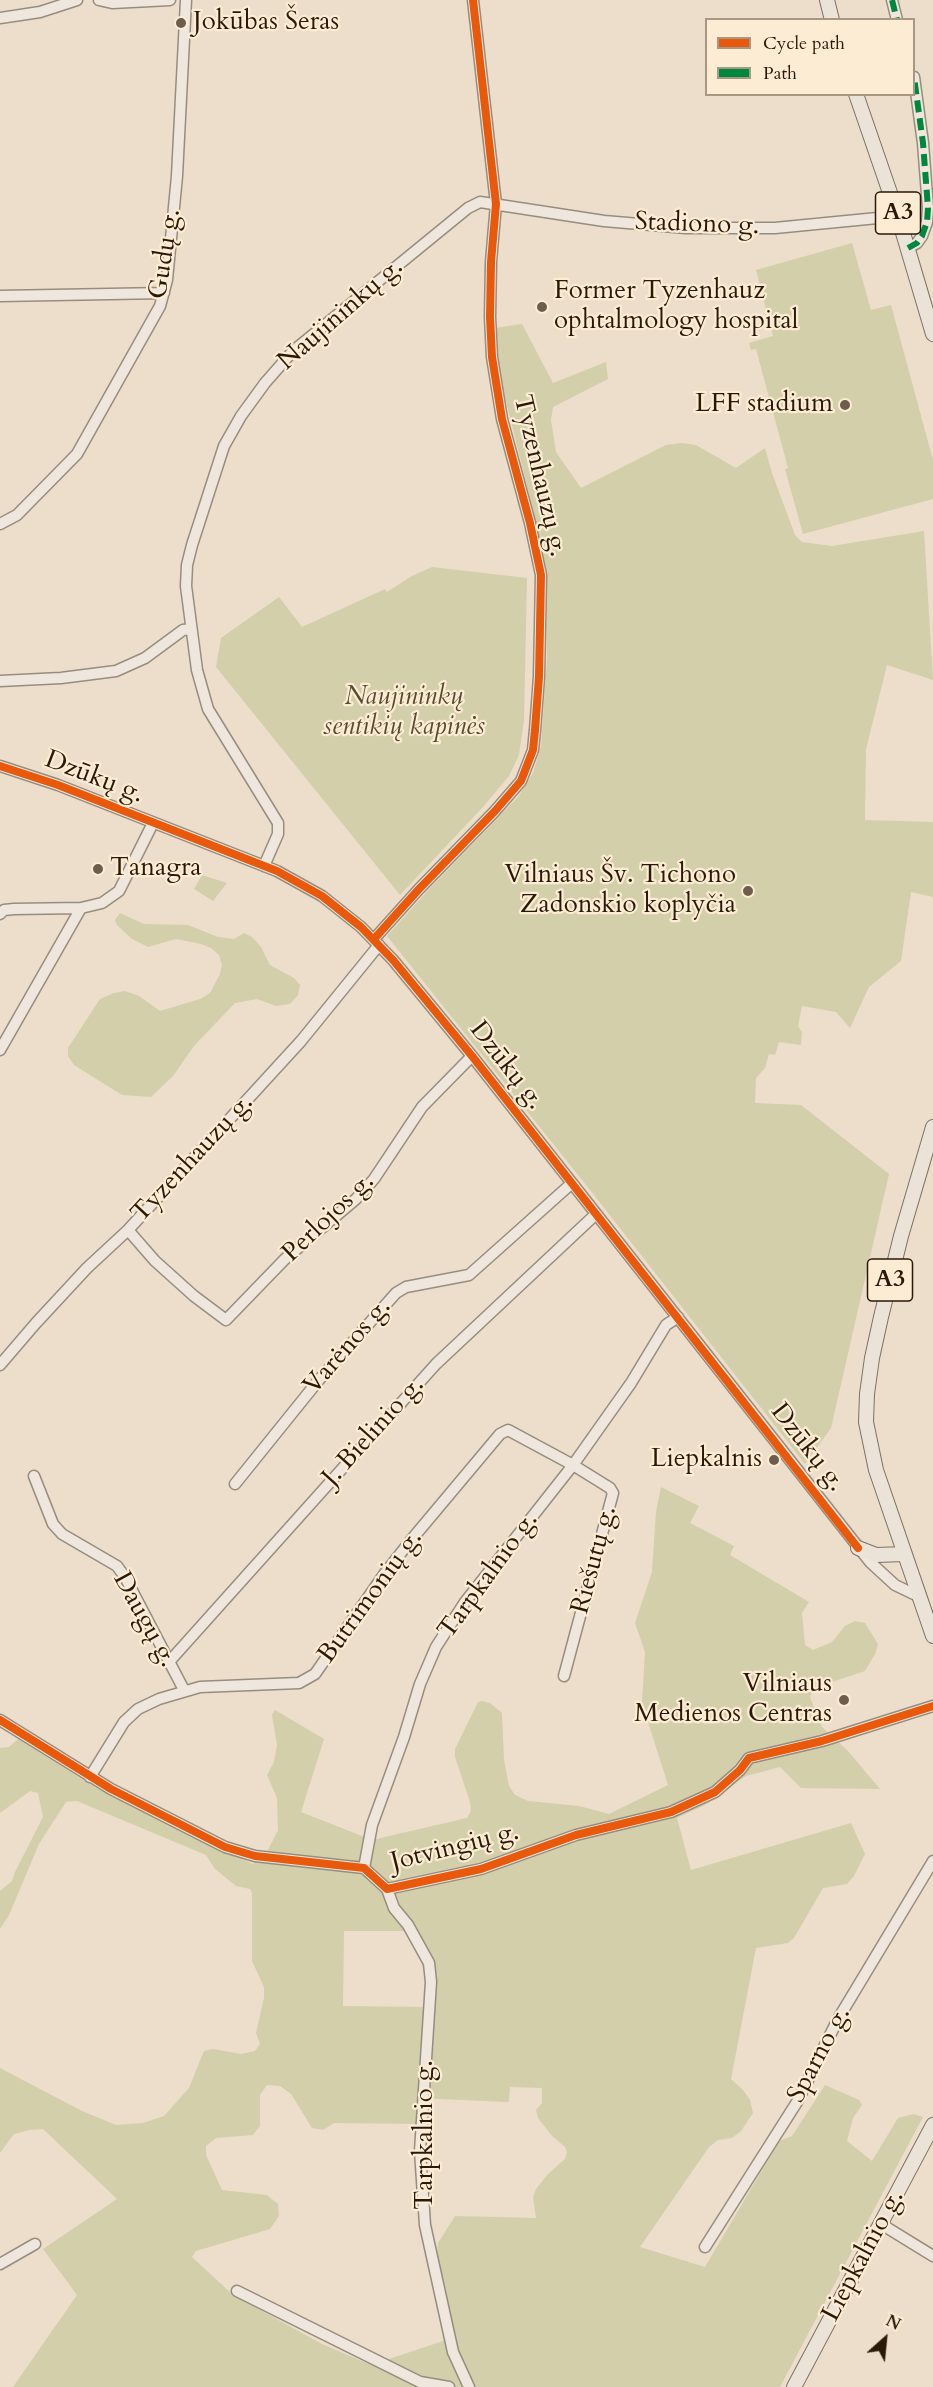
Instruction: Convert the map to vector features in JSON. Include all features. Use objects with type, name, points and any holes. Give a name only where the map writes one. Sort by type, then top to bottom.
[{"type":"main road","points":[[827,0],[832,18]]},
{"type":"main road","name":"A3","points":[[856,96],[898,216],[933,334]]},
{"type":"main road","name":"A3","points":[[933,1127],[880,1317],[867,1394],[868,1436],[876,1470],[933,1636]]},
{"type":"main road","points":[[858,1548],[876,1555],[905,1554]]},
{"type":"main road","name":"Liepkalnio g.","points":[[794,2387],[933,2125]]},
{"type":"street","points":[[0,18],[40,12],[77,0]]},
{"type":"street","points":[[99,0],[112,3],[170,0]]},
{"type":"street","name":"Gudų g.","points":[[0,524],[17,514],[77,454],[151,322],[164,293],[177,176],[186,0]]},
{"type":"street","name":"Tyzenhauzų g.","points":[[0,1365],[87,1268],[128,1230],[301,1041],[419,889],[521,781],[533,750],[539,677],[541,575],[530,523],[502,419],[492,357],[490,273],[496,204],[473,0]]},
{"type":"street","points":[[892,0],[896,18]]},
{"type":"street","points":[[908,248],[917,243],[922,236],[927,222],[928,208],[923,143],[915,84]]},
{"type":"street","name":"Naujininkų g.","points":[[264,866],[278,834],[278,823],[208,710],[197,670],[191,629],[186,586],[187,565],[212,478],[224,446],[241,416],[265,383],[293,351],[468,208],[480,202],[496,204]]},
{"type":"street","name":"Stadiono g.","points":[[496,204],[604,221],[687,228],[775,228],[898,216]]},
{"type":"street","points":[[0,296],[164,293]]},
{"type":"street","points":[[0,681],[61,678],[116,671],[145,658],[177,633],[191,629]]},
{"type":"street","name":"Dzūkų g.","points":[[0,766],[58,785],[264,866],[322,896],[377,942],[472,1056],[858,1548],[888,1580],[920,1597]]},
{"type":"street","points":[[0,914],[4,910],[81,908],[102,903],[119,891],[153,822]]},
{"type":"street","points":[[0,1050],[81,908]]},
{"type":"street","name":"Perlojos g.","points":[[128,1230],[155,1261],[194,1296],[226,1320],[285,1259],[356,1199],[374,1179],[422,1107],[472,1056]]},
{"type":"street","name":"Varėnos g.","points":[[235,1484],[318,1381],[396,1293],[406,1287],[469,1275],[572,1184]]},
{"type":"street","name":"J. Bielinio g.","points":[[168,1663],[436,1364],[596,1214]]},
{"type":"street","name":"Tarpkalnio g.","points":[[364,1868],[372,1825],[404,1737],[420,1684],[436,1647],[465,1602],[573,1465],[631,1383],[666,1325],[678,1317]]},
{"type":"street","name":"Butrimonių g.","points":[[90,1777],[124,1722],[138,1709],[159,1699],[184,1690],[225,1685],[299,1683],[315,1674],[385,1573],[500,1434],[508,1431],[573,1465]]},
{"type":"street","name":"Riešutų g.","points":[[564,1676],[613,1497],[610,1488],[573,1465]]},
{"type":"street","name":"Daugų g.","points":[[34,1476],[53,1524],[62,1534],[117,1566],[125,1577],[184,1690]]},
{"type":"street","name":"Jotvingių g.","points":[[0,1720],[90,1777],[199,1835],[242,1854],[364,1868],[387,1889],[481,1869],[576,1835],[671,1812],[715,1792],[740,1770],[749,1758],[822,1742],[933,1706]]},
{"type":"street","name":"Sparno g.","points":[[705,2247],[797,2102],[838,2019],[933,1861]]},
{"type":"street","name":"Tarpkalnio g.","points":[[387,1889],[394,1908],[411,1929],[429,1963],[431,1982],[420,2151],[425,2225],[453,2352],[469,2387]]},
{"type":"street","points":[[881,2223],[933,2256]]},
{"type":"street","points":[[0,2264],[35,2244]]},
{"type":"street","points":[[237,2291],[420,2382],[449,2387]]},
{"type":"green space","name":"LFF stadium","points":[[852,243],[871,310],[891,305],[933,460],[933,499],[803,534],[756,349],[751,350],[749,343],[773,336],[756,270]]},
{"type":"green space","points":[[522,324],[553,383],[606,362],[608,379],[553,407],[551,420],[556,452],[581,488],[666,445],[682,443],[696,445],[736,468],[765,448],[795,535],[802,542],[832,546],[924,531],[933,680],[887,665],[866,749],[865,820],[933,822],[933,897],[911,892],[901,961],[869,987],[850,1028],[836,1012],[802,1006],[798,1026],[802,1032],[801,1045],[779,1042],[775,1055],[769,1054],[765,1068],[756,1078],[755,1103],[801,1105],[889,1174],[831,1428],[805,1464],[387,936],[518,797],[533,773],[541,746],[547,657],[546,581],[533,510],[503,389],[494,328]]},
{"type":"green space","name":"Naujininkų sentikių kapinės","points":[[432,567],[527,578],[524,720],[519,755],[509,776],[400,895],[216,667],[221,638],[279,597],[302,627],[385,589],[387,592],[412,576]]},
{"type":"green space","points":[[202,875],[227,883],[213,901],[194,889]]},
{"type":"green space","points":[[120,913],[144,924],[188,925],[218,937],[234,939],[244,933],[252,937],[261,947],[270,965],[294,978],[300,985],[298,995],[290,1004],[276,1006],[257,999],[235,1003],[194,1046],[173,1076],[151,1097],[122,1095],[74,1065],[68,1056],[68,1048],[100,999],[125,991],[139,996],[160,1011],[200,999],[210,993],[222,965],[219,955],[211,948],[201,944],[176,939],[148,947],[132,939],[117,925],[115,920]]},
{"type":"green space","points":[[661,1487],[699,1506],[690,1523],[734,1546],[730,1555],[809,1602],[802,1613],[805,1645],[813,1650],[832,1642],[845,1626],[855,1621],[865,1623],[878,1644],[865,1671],[814,1688],[810,1697],[822,1727],[848,1751],[880,1789],[801,1788],[780,1767],[746,1776],[705,1805],[677,1818],[691,1870],[851,1823],[865,1854],[854,1876],[847,1884],[823,1888],[794,1938],[788,1943],[756,1948],[731,2079],[750,2100],[753,2113],[741,2131],[732,2138],[718,2140],[709,2147],[640,2247],[705,2267],[779,2141],[792,2136],[825,2085],[859,2100],[862,2105],[853,2118],[847,2141],[872,2161],[898,2118],[914,2114],[923,2117],[780,2387],[13,2387],[77,2295],[43,2249],[117,2199],[43,2129],[14,2134],[0,2153],[0,2068],[82,2111],[116,2125],[143,2123],[164,2116],[189,2088],[204,2051],[213,2049],[241,2054],[255,2051],[260,2044],[256,2033],[264,1998],[264,1987],[252,1961],[252,1893],[250,1889],[236,1886],[215,1869],[206,1855],[77,1801],[66,1802],[39,1844],[9,1915],[0,1929],[0,1891],[12,1881],[43,1817],[38,1793],[30,1791],[0,1813],[0,1748],[9,1747],[18,1739],[98,1789],[253,1864],[268,1850],[278,1830],[277,1798],[267,1775],[274,1762],[277,1745],[272,1715],[275,1710],[324,1739],[301,1812],[372,1840],[467,1818],[471,1811],[470,1802],[455,1757],[455,1749],[478,1702],[482,1701],[490,1703],[502,1713],[504,1760],[509,1786],[515,1795],[528,1801],[579,1806],[609,1814],[668,1785],[642,1703],[645,1652],[635,1623],[652,1572],[656,1512]],"holes":[[[344,1931],[405,1931],[422,1963],[425,1976],[424,2007],[343,2006]],[[267,2085],[280,2086],[291,2094],[312,2128],[323,2130],[334,2123],[416,2124],[417,2098],[509,2102],[510,2087],[542,2088],[542,2103],[536,2110],[538,2118],[567,2152],[565,2159],[536,2189],[533,2197],[536,2218],[455,2216],[438,2243],[437,2253],[455,2337],[371,2365],[322,2344],[233,2295],[192,2257],[196,2251],[270,2229],[279,2216],[278,2204],[267,2195],[222,2190],[206,2155],[206,2146],[216,2138],[253,2135],[260,2126],[260,2095]]]},
{"type":"marked path","points":[[892,0],[896,18]]},
{"type":"marked path","points":[[908,248],[917,243],[922,236],[927,222],[928,208],[923,143],[915,84]]},
{"type":"cycle path","points":[[374,939],[521,781],[533,750],[539,677],[541,575],[530,523],[502,419],[492,357],[491,262],[496,204],[473,0]]},
{"type":"cycle path","points":[[0,766],[58,785],[277,871],[322,896],[361,927],[393,960],[472,1056],[858,1548]]},
{"type":"cycle path","points":[[0,1720],[111,1789],[225,1847],[255,1856],[364,1868],[387,1889],[481,1869],[576,1835],[671,1812],[715,1792],[740,1770],[749,1758],[822,1741],[933,1706]]},
{"type":"place","name":"Jokūbas Šeras","points":[[181,23]]},
{"type":"place","name":"Former Tyzenhauz ophtalmology hospital","points":[[542,307]]},
{"type":"place","name":"LFF stadium","points":[[845,405]]},
{"type":"place","name":"Tanagra","points":[[98,869]]},
{"type":"place","name":"Vilniaus Šv. Tichono Zadonskio koplyčia","points":[[748,891]]},
{"type":"place","name":"Liepkalnis","points":[[774,1460]]},
{"type":"place","name":"Vilniaus Medienos Centras","points":[[844,1700]]}]
